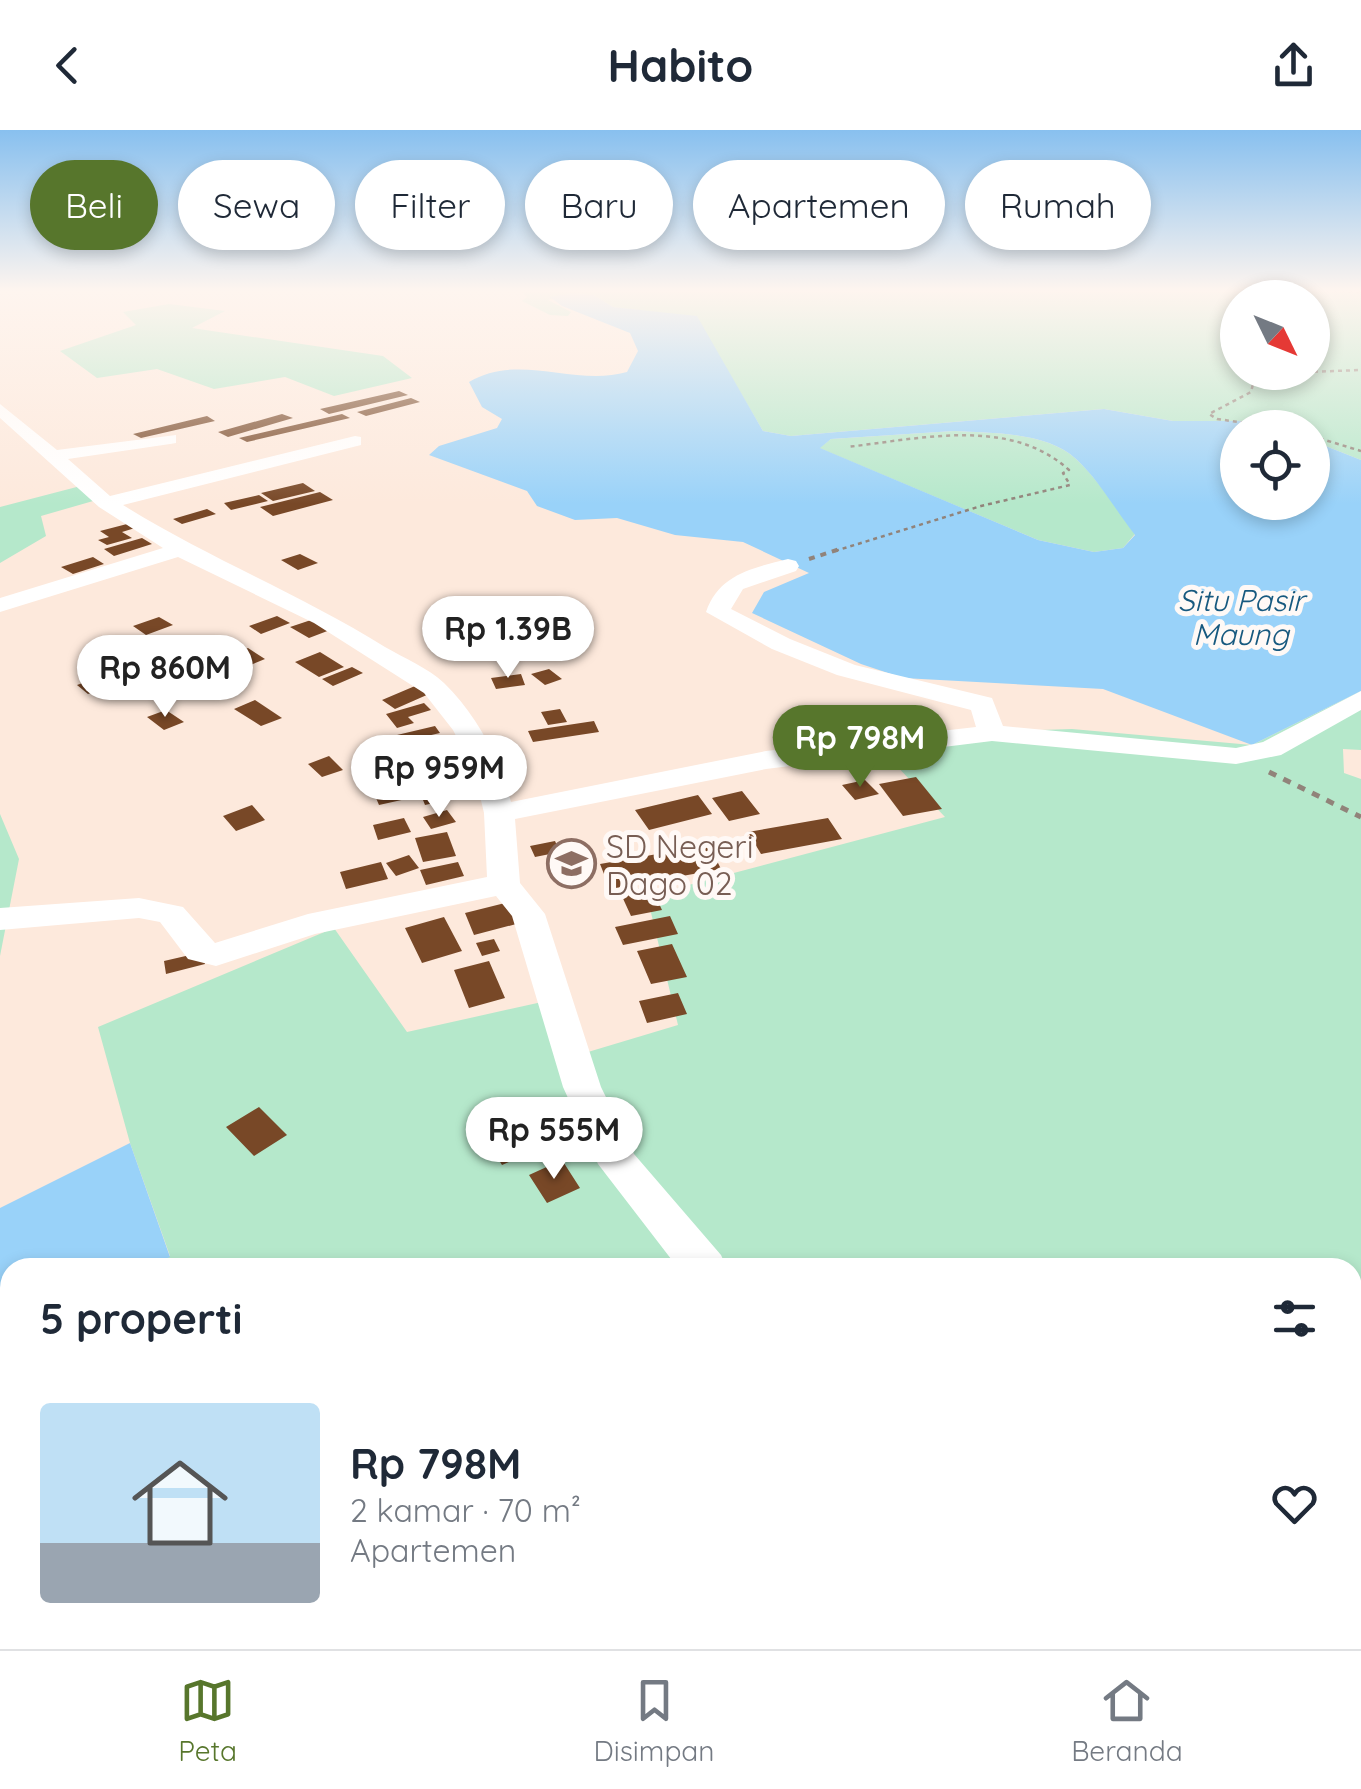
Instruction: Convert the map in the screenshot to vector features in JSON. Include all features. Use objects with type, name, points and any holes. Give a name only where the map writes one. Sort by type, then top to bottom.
[{"type":"street","points":[[0,409],[106,503],[180,550],[322,618],[433,687],[466,728],[488,772],[500,813],[504,884],[528,914],[582,1088],[619,1164],[697,1258]]},
{"type":"street","points":[[52,456],[170,439]]},
{"type":"street","points":[[106,503],[355,441]]},
{"type":"street","points":[[0,605],[180,550]]},
{"type":"street","points":[[788,566],[730,584],[721,597],[718,612],[870,681],[983,704],[992,732]]},
{"type":"street","points":[[500,813],[766,760],[992,732],[1236,756],[1271,750],[1361,699]]},
{"type":"street","points":[[0,919],[139,908],[171,914],[200,951],[216,955],[308,924],[504,884]]},
{"type":"path","points":[[1330,371],[1361,370]]},
{"type":"path","points":[[1220,420],[1209,414],[1252,390]]},
{"type":"path","points":[[788,566],[981,506],[1070,485],[1063,473],[1068,470],[1047,450],[982,438],[848,446]]},
{"type":"path","points":[[1330,442],[1361,452]]},
{"type":"path","points":[[1236,756],[1361,817]]},
{"type":"green space","points":[[75,362],[391,362],[412,378],[334,396],[285,377],[214,389],[157,369],[97,378]]},
{"type":"green space","points":[[722,362],[1220,362],[1220,390],[1330,390],[1330,362],[1361,362],[1361,460],[1330,448],[1330,410],[1220,410],[1220,421],[1173,421],[1104,409],[791,436],[763,431]]},
{"type":"green space","points":[[954,431],[1018,436],[1064,450],[1092,476],[1135,534],[1123,548],[1094,552],[1038,540],[819,448],[831,439]]},
{"type":"green space","points":[[92,483],[107,497],[41,516],[46,536],[0,563],[0,507]]},
{"type":"green space","points":[[1361,691],[1361,750],[1343,749],[1344,773],[1361,779],[1361,1258],[165,1258],[170,1256],[130,1143],[98,1027],[334,928],[407,1032],[551,1000],[578,1055],[678,1025],[647,896],[945,817],[875,743],[917,734],[1072,729],[1252,745]]},
{"type":"green space","points":[[0,814],[19,859],[0,956]]},
{"type":"water","name":"Situ Pasir Maung","points":[[632,362],[723,362],[763,431],[791,436],[1104,409],[1173,421],[1220,421],[1220,520],[1330,520],[1330,448],[1361,460],[1361,691],[1252,745],[1103,689],[903,678],[861,664],[752,613],[764,592],[809,573],[743,542],[675,535],[617,518],[575,520],[537,506],[527,491],[429,455],[439,446],[497,428],[502,419],[482,407],[469,382],[507,370],[607,376],[627,372]],"holes":[[[954,431],[1035,439],[1064,450],[1092,476],[1135,535],[1123,548],[1094,552],[1038,540],[820,448],[831,439]]]},
{"type":"water","points":[[130,1143],[170,1257],[0,1258],[0,1208]]},
{"type":"building","points":[[399,391],[408,395],[329,414],[320,409]]},
{"type":"building","points":[[411,398],[420,402],[366,416],[357,412]]},
{"type":"building","points":[[282,414],[293,418],[228,437],[218,432]]},
{"type":"building","points":[[342,414],[350,418],[247,442],[239,438]]},
{"type":"building","points":[[207,416],[215,421],[141,438],[133,434]]},
{"type":"building","points":[[303,483],[315,491],[273,501],[261,493]]},
{"type":"building","points":[[320,492],[333,500],[273,516],[260,507]]},
{"type":"building","points":[[259,495],[268,501],[231,510],[224,503]]},
{"type":"building","points":[[207,509],[216,514],[182,524],[173,519]]},
{"type":"building","points":[[127,524],[135,528],[122,532],[132,538],[107,545],[98,540],[109,537],[100,531]]},
{"type":"building","points":[[142,538],[152,544],[114,556],[104,549]]},
{"type":"building","points":[[300,554],[318,563],[298,570],[281,560]]},
{"type":"building","points":[[93,557],[104,564],[73,574],[61,567]]},
{"type":"building","points":[[277,616],[290,623],[261,634],[249,626]]},
{"type":"building","points":[[159,617],[173,625],[146,635],[133,626]]},
{"type":"building","points":[[311,620],[330,630],[309,638],[290,627]]},
{"type":"building","points":[[248,648],[265,659],[243,668],[226,657]]},
{"type":"building","points":[[320,652],[344,667],[319,677],[295,662]]},
{"type":"building","points":[[123,662],[141,674],[88,694],[77,685],[111,673],[105,668]]},
{"type":"building","points":[[352,667],[363,673],[333,686],[322,679]]},
{"type":"building","points":[[549,669],[562,679],[545,685],[531,674]]},
{"type":"building","points":[[521,674],[525,685],[496,689],[491,678]]},
{"type":"building","points":[[415,686],[429,694],[395,709],[382,700]]},
{"type":"building","points":[[255,700],[282,718],[261,726],[234,709]]},
{"type":"building","points":[[424,703],[431,710],[408,717],[414,723],[397,728],[386,714]]},
{"type":"building","points":[[560,709],[567,722],[548,725],[541,712]]},
{"type":"building","points":[[166,710],[184,722],[164,730],[147,717]]},
{"type":"building","points":[[824,711],[831,721],[796,726],[789,717]]},
{"type":"building","points":[[594,721],[599,732],[533,742],[528,731]]},
{"type":"building","points":[[435,726],[440,733],[401,742],[397,735]]},
{"type":"building","points":[[426,746],[430,757],[404,762],[400,750]]},
{"type":"building","points":[[329,756],[343,770],[322,777],[308,764]]},
{"type":"building","points":[[434,767],[441,781],[412,787],[405,773]]},
{"type":"building","points":[[916,777],[942,809],[903,816],[879,784]]},
{"type":"building","points":[[397,780],[406,799],[379,805],[371,786]]},
{"type":"building","points":[[865,780],[879,794],[855,800],[842,785]]},
{"type":"building","points":[[449,784],[456,798],[425,805],[419,790]]},
{"type":"building","points":[[742,791],[760,814],[729,821],[712,798]]},
{"type":"building","points":[[698,795],[712,814],[649,830],[635,810]]},
{"type":"building","points":[[252,805],[265,820],[236,831],[223,816]]},
{"type":"building","points":[[447,810],[456,822],[431,829],[423,817]]},
{"type":"building","points":[[404,818],[411,832],[378,840],[373,825]]},
{"type":"building","points":[[828,818],[842,839],[761,854],[748,832]]},
{"type":"building","points":[[447,832],[456,856],[423,862],[415,838]]},
{"type":"building","points":[[555,841],[560,852],[535,857],[530,846]]},
{"type":"building","points":[[709,845],[721,869],[610,889],[600,864]]},
{"type":"building","points":[[409,855],[419,868],[396,876],[386,863]]},
{"type":"building","points":[[381,862],[388,879],[346,889],[340,872]]},
{"type":"building","points":[[458,862],[464,876],[426,885],[420,870]]},
{"type":"building","points":[[651,886],[662,910],[631,916],[620,892]]},
{"type":"building","points":[[509,902],[520,923],[474,935],[465,913]]},
{"type":"building","points":[[670,916],[678,934],[623,945],[615,927]]},
{"type":"building","points":[[444,917],[462,951],[422,963],[405,928]]},
{"type":"building","points":[[494,939],[500,951],[482,956],[476,943]]},
{"type":"building","points":[[672,944],[687,977],[651,984],[637,951]]},
{"type":"building","points":[[203,952],[205,964],[166,974],[164,961]]},
{"type":"building","points":[[489,961],[505,998],[469,1008],[454,970]]},
{"type":"building","points":[[678,993],[687,1014],[647,1023],[639,1001]]},
{"type":"building","points":[[259,1107],[287,1135],[254,1156],[226,1127]]},
{"type":"building","points":[[536,1119],[552,1143],[502,1165],[487,1141]]},
{"type":"building","points":[[562,1160],[580,1188],[547,1203],[529,1175]]},
{"type":"place","name":"SD Negeri Dago 02","points":[[571,864]]}]
